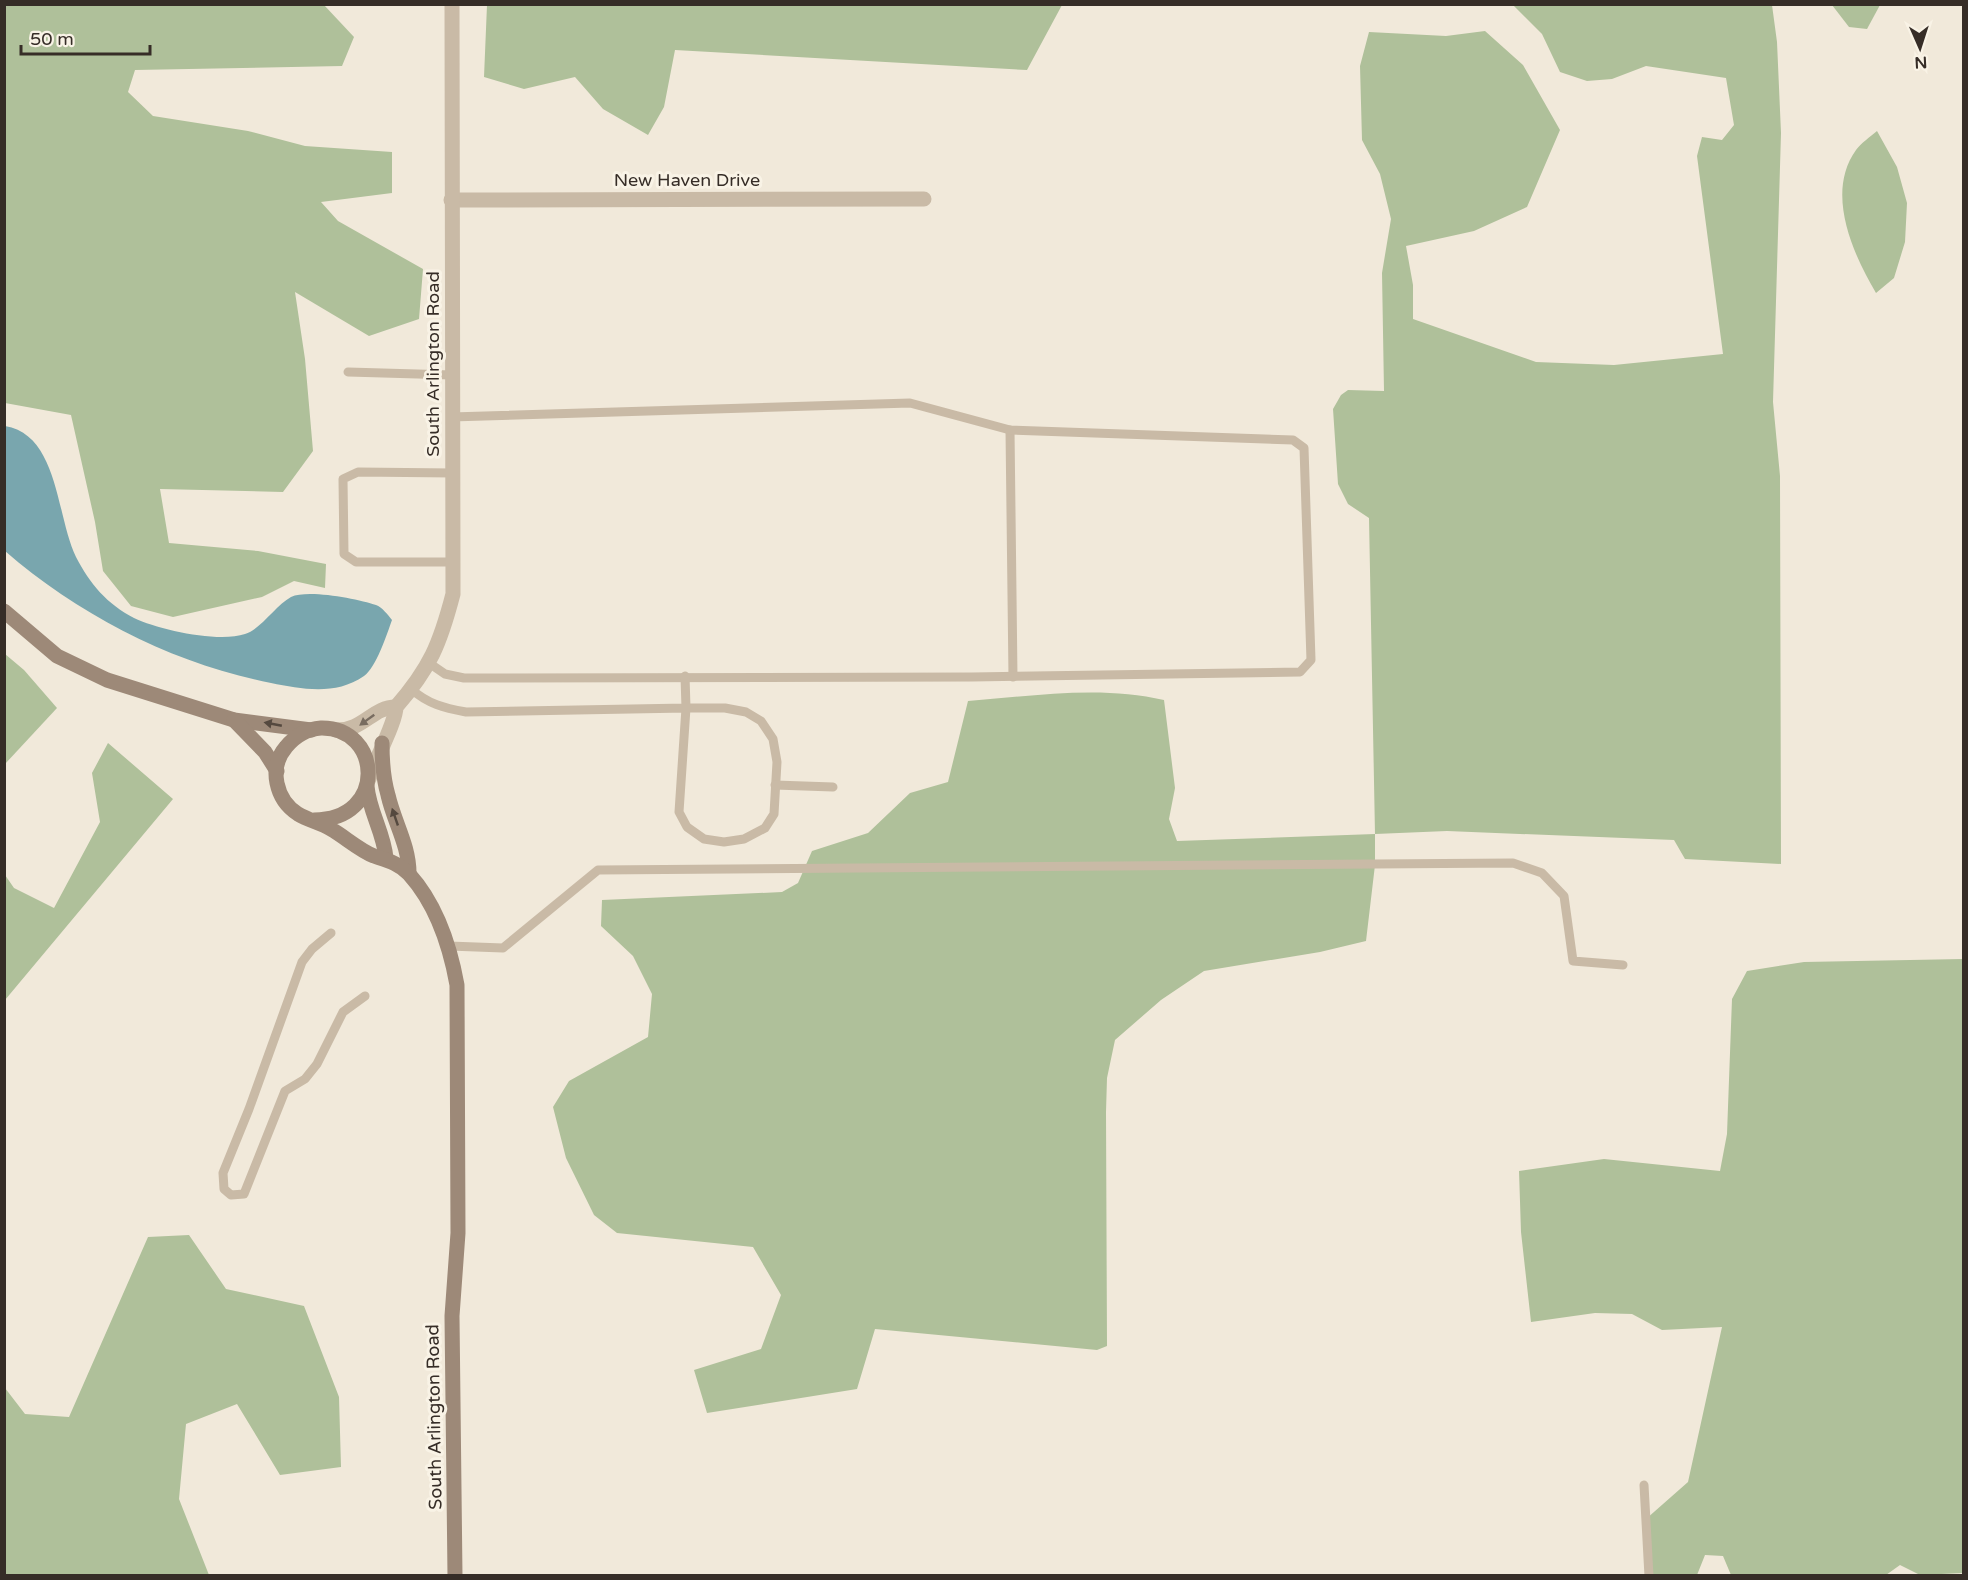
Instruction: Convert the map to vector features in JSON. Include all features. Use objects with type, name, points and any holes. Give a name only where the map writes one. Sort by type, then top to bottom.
[{"type":"main road","points":[[4,611],[57,656],[107,680],[234,720],[312,730],[336,730],[350,737],[361,748],[367,763],[368,802],[385,849],[386,858]]},
{"type":"main road","points":[[234,720],[265,752],[277,771]]},
{"type":"main road","points":[[312,730],[292,740],[282,751],[277,771],[280,794],[288,806],[374,856],[386,858],[409,873]]},
{"type":"main road","points":[[382,743],[382,765],[388,796],[409,856],[409,873]]},
{"type":"main road","points":[[314,820],[329,820],[343,816],[355,807],[368,782]]},
{"type":"main road","name":"South Arlington Road","points":[[409,873],[437,917],[449,946],[457,985],[456,1258],[452,1316],[455,1575]]},
{"type":"street","name":"South Arlington Road","points":[[368,782],[382,743],[396,718],[396,707],[429,663],[443,633],[453,594],[452,4]]},
{"type":"street","name":"New Haven Drive","points":[[451,200],[924,199]]},
{"type":"street","name":"South Arlington Road","points":[[336,730],[348,730],[360,726],[385,707],[396,707]]},
{"type":"lane","points":[[348,372],[452,375]]},
{"type":"lane","points":[[429,663],[445,674],[464,678],[1013,676],[1300,672],[1311,660],[1304,448],[1293,440],[1010,430],[910,403],[451,417]]},
{"type":"lane","points":[[1010,430],[1013,676]]},
{"type":"lane","points":[[453,473],[358,472],[343,479],[343,489],[344,554],[356,562],[453,562]]},
{"type":"lane","points":[[411,689],[424,700],[440,707],[466,712],[686,708],[725,708],[746,712],[761,721],[772,739],[777,762],[774,814],[765,828],[744,839],[724,842],[704,838],[687,827],[679,812],[686,708],[685,676]]},
{"type":"lane","points":[[776,786],[834,787]]},
{"type":"lane","points":[[449,946],[503,948],[598,870],[1513,863],[1542,873],[1564,896],[1573,961],[1623,965]]},
{"type":"lane","points":[[331,933],[312,949],[302,962],[290,993],[249,1109],[223,1173],[224,1189],[231,1195],[244,1194],[285,1091],[305,1079],[317,1064],[343,1012],[365,996]]},
{"type":"lane","points":[[1644,1485],[1649,1575]]},
{"type":"green space","points":[[487,4],[1062,5],[1027,70],[675,50],[664,107],[648,135],[603,109],[575,77],[524,89],[484,77]]},
{"type":"green space","points":[[4,5],[324,5],[354,37],[342,66],[135,70],[128,92],[153,116],[248,131],[305,146],[392,152],[392,193],[321,202],[338,221],[423,269],[419,319],[369,336],[295,292],[305,359],[313,451],[283,492],[160,489],[169,543],[258,551],[326,564],[325,588],[294,581],[262,597],[173,617],[131,606],[103,571],[95,522],[71,415],[5,403]]},
{"type":"green space","points":[[1513,5],[1772,5],[1777,42],[1781,133],[1773,402],[1780,476],[1781,864],[1685,859],[1674,840],[1447,831],[1375,834],[1369,518],[1348,504],[1338,484],[1333,409],[1341,395],[1348,390],[1384,391],[1382,273],[1391,219],[1380,174],[1362,140],[1360,66],[1369,32],[1446,36],[1485,31],[1523,65],[1560,130],[1527,207],[1474,231],[1406,246],[1413,285],[1413,319],[1536,362],[1614,365],[1723,354],[1697,156],[1702,137],[1722,140],[1734,125],[1726,78],[1646,66],[1612,79],[1587,81],[1560,72],[1542,34]]},
{"type":"green space","points":[[1832,5],[1880,5],[1867,29],[1849,27]]},
{"type":"green space","points":[[1877,131],[1897,167],[1907,203],[1905,242],[1894,278],[1876,293],[1851,242],[1843,204],[1843,185],[1847,167],[1856,150]]},
{"type":"green space","points":[[5,654],[24,670],[57,708],[5,764]]},
{"type":"green space","points":[[1091,692],[1164,700],[1175,788],[1169,819],[1177,841],[1375,834],[1375,865],[1366,941],[1320,952],[1204,971],[1161,1000],[1115,1040],[1107,1078],[1106,1112],[1107,1346],[1097,1350],[875,1329],[857,1389],[707,1413],[694,1370],[761,1349],[781,1295],[753,1247],[617,1233],[594,1215],[566,1158],[553,1107],[569,1081],[648,1037],[652,994],[633,956],[601,926],[602,900],[782,892],[798,883],[812,851],[868,833],[910,793],[948,782],[968,701]]},
{"type":"green space","points":[[108,743],[173,799],[5,1000],[5,875],[14,888],[54,908],[100,822],[92,773]]},
{"type":"green space","points":[[1963,959],[1963,1573],[1920,1575],[1900,1565],[1886,1575],[1731,1575],[1723,1556],[1705,1555],[1697,1575],[1649,1575],[1646,1519],[1688,1482],[1722,1327],[1662,1330],[1632,1314],[1595,1313],[1531,1322],[1521,1232],[1519,1171],[1604,1159],[1720,1171],[1727,1134],[1732,999],[1747,971],[1804,962]]},
{"type":"green space","points":[[189,1235],[226,1289],[304,1306],[339,1397],[341,1467],[280,1475],[237,1404],[186,1424],[179,1499],[209,1575],[5,1575],[5,1388],[25,1414],[69,1417],[148,1237]]},
{"type":"water","points":[[5,426],[23,433],[36,444],[53,480],[69,540],[76,557],[100,592],[124,612],[145,623],[173,631],[220,637],[251,632],[291,597],[321,594],[358,600],[378,606],[392,620],[373,666],[364,676],[353,682],[330,689],[306,689],[235,675],[164,650],[97,616],[65,596],[34,575],[5,551]]}]
